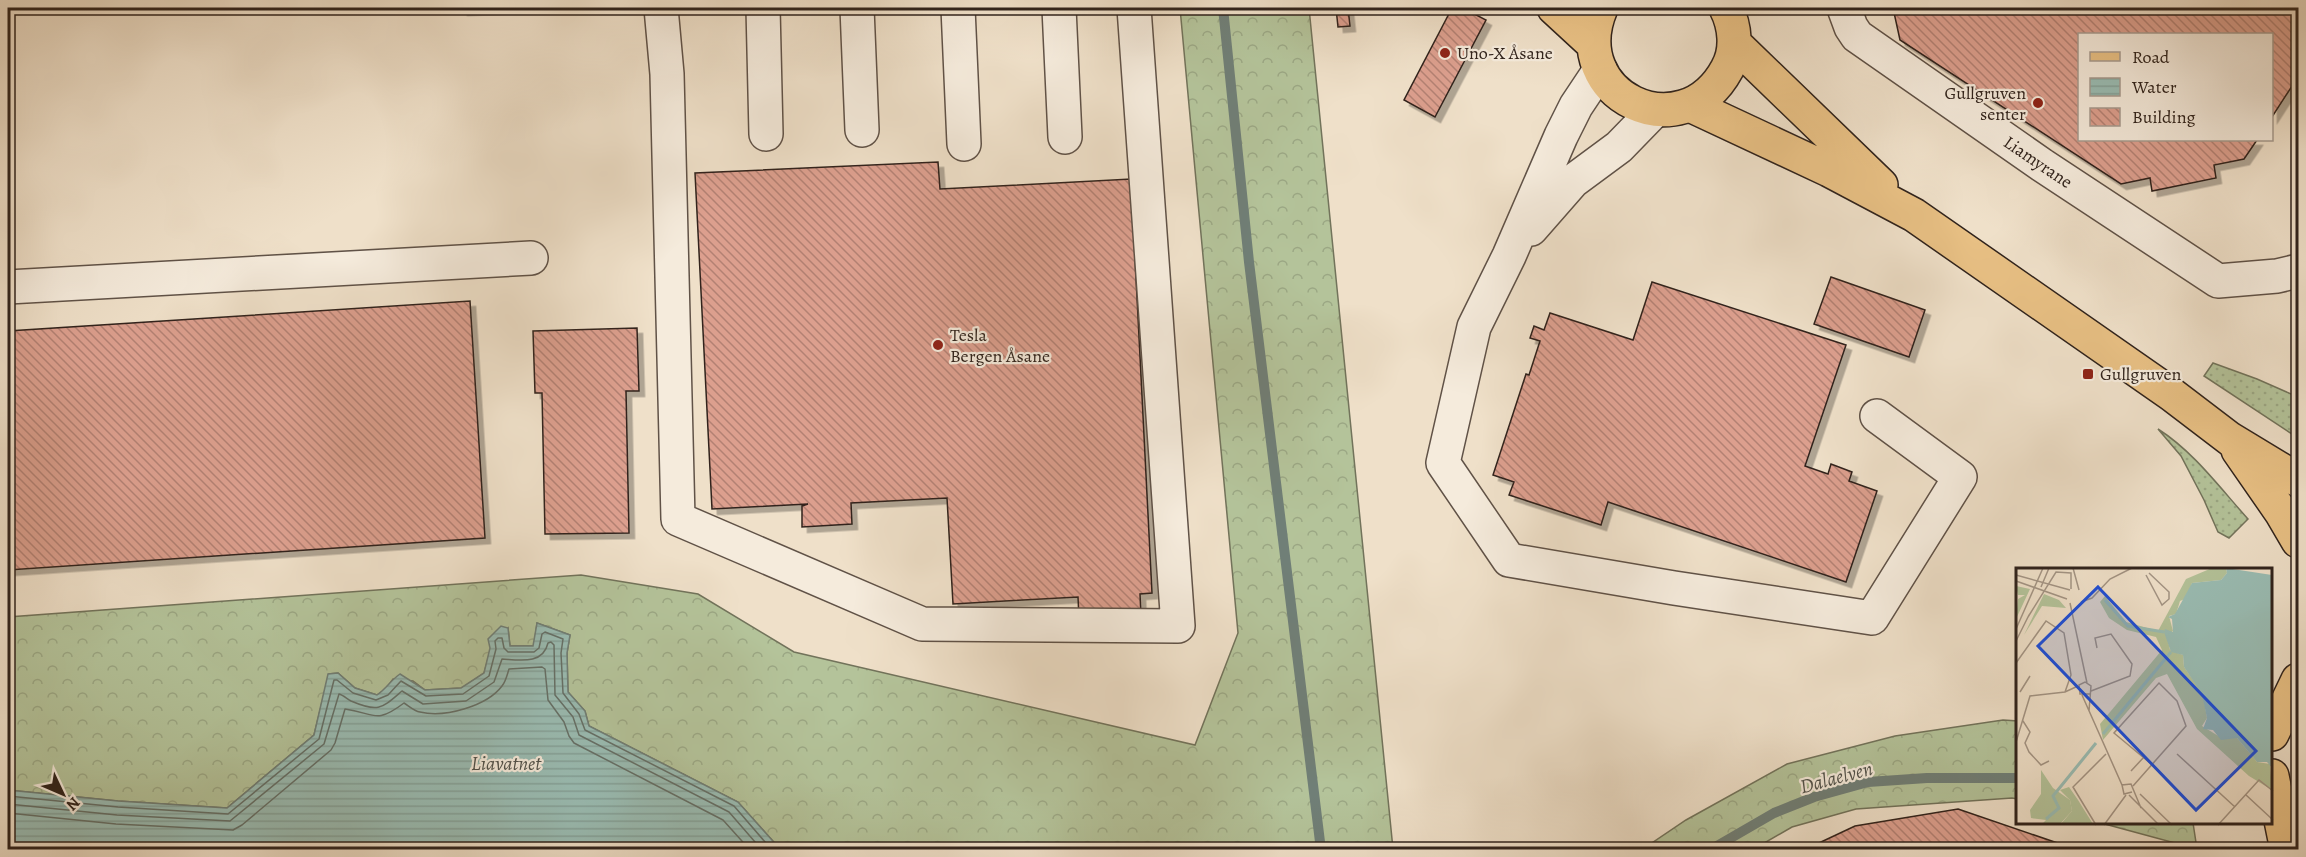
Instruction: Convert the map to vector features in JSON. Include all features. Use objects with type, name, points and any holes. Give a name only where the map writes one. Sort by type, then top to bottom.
[{"type":"main road","points":[[1554,8],[1596,57],[1609,85],[1638,106],[1655,110],[1673,110],[1690,105],[1707,95],[1721,80],[1731,63],[1731,19]]},
{"type":"main road","points":[[1596,57],[1595,22],[1601,8]]},
{"type":"main road","points":[[1731,19],[1842,149],[1914,214],[2230,439],[2298,480]]},
{"type":"main road","points":[[1690,105],[1914,214]]},
{"type":"main road","points":[[2230,439],[2281,512],[2298,541]]},
{"type":"main road","points":[[2273,730],[2298,680]]},
{"type":"main road","points":[[2273,786],[2286,849]]},
{"type":"main road","points":[[2295,849],[2298,823]]},
{"type":"lane","points":[[661,8],[667,74],[678,519],[922,624],[1178,626],[1134,8]]},
{"type":"lane","points":[[763,8],[766,134]]},
{"type":"lane","points":[[857,8],[862,130]]},
{"type":"lane","points":[[958,8],[964,144]]},
{"type":"lane","points":[[1059,8],[1065,137]]},
{"type":"lane","name":"Liamyrane","points":[[1844,8],[1857,36],[2042,165],[2218,281],[2277,276],[2298,271]]},
{"type":"lane","points":[[1596,57],[1512,250],[1474,327],[1443,463],[1509,560],[1872,618],[1960,477],[1877,416]]},
{"type":"lane","points":[[1512,250],[1574,182],[1619,147],[1655,110]]},
{"type":"lane","points":[[8,287],[531,258]]},
{"type":"green space","points":[[1180,8],[1309,8],[1393,849],[780,849],[738,802],[589,726],[585,711],[568,692],[567,653],[570,635],[537,623],[534,646],[510,646],[508,628],[491,648],[484,673],[462,688],[425,690],[413,681],[393,679],[385,690],[377,695],[355,688],[338,673],[329,674],[314,735],[227,808],[118,801],[8,790],[8,617],[581,575],[698,594],[794,652],[1195,745],[1238,633]]},
{"type":"green space","points":[[2213,363],[2298,397],[2298,438],[2204,376]]},
{"type":"green space","points":[[2158,429],[2195,459],[2248,519],[2229,538],[2218,532],[2181,456]]},
{"type":"green space","points":[[2003,720],[2016,721],[2016,799],[1856,809],[1792,827],[1754,849],[1643,849],[1686,820],[1787,764],[1895,736]]},
{"type":"green space","points":[[2105,824],[2193,824],[2197,849]]},
{"type":"water","name":"Liavatnet","points":[[537,623],[570,635],[567,653],[568,692],[585,711],[589,726],[738,802],[780,849],[8,849],[8,790],[118,801],[227,808],[314,735],[328,674],[338,673],[355,688],[377,695],[400,674],[425,690],[461,688],[484,673],[490,648],[488,639],[501,626],[508,628],[510,646],[533,646]]},
{"type":"building","points":[[462,8],[506,8],[462,10]]},
{"type":"building","points":[[1336,8],[1348,8],[1350,26],[1338,27]]},
{"type":"building","points":[[1452,8],[1463,8],[1486,20],[1435,117],[1404,100]]},
{"type":"building","name":"Gullgruven senter","points":[[1893,8],[2298,8],[2298,87],[2292,89],[2292,86],[2273,115],[2273,33],[2078,33],[2078,141],[2256,141],[2244,159],[2214,165],[2216,178],[2152,191],[2150,178],[2121,184],[1900,40]]},
{"type":"building","points":[[938,162],[940,189],[1131,179],[1152,593],[1140,594],[1141,616],[1079,619],[1078,597],[953,604],[947,498],[851,503],[852,524],[802,527],[802,506],[808,504],[712,509],[695,173]]},
{"type":"building","points":[[1831,277],[1925,310],[1909,357],[1814,324]]},
{"type":"building","points":[[1652,282],[1846,345],[1805,466],[1828,474],[1831,464],[1852,472],[1849,481],[1877,491],[1846,582],[1608,502],[1601,525],[1509,495],[1514,482],[1493,475],[1526,374],[1529,375],[1540,341],[1530,338],[1534,326],[1544,330],[1550,313],[1633,340]]},
{"type":"building","points":[[470,301],[485,538],[8,570],[8,331]]},
{"type":"building","points":[[637,328],[639,391],[626,391],[629,533],[545,534],[542,393],[535,393],[533,331]]},
{"type":"building","points":[[1958,809],[2078,850],[1804,850],[1855,826]]},
{"type":"waterway","points":[[1223,8],[1249,262],[1321,850]]},
{"type":"waterway","name":"Dalaelven","points":[[1710,850],[1774,813],[1814,797],[1868,782],[1927,778],[2016,778]]},
{"type":"place","name":"Uno-X Åsane","points":[[1445,53]]},
{"type":"place","name":"Gullgruven senter","points":[[2038,103]]},
{"type":"place","name":"Tesla Bergen Åsane","points":[[938,345]]},
{"type":"place","name":"Gullgruven","points":[[2088,374]]}]
